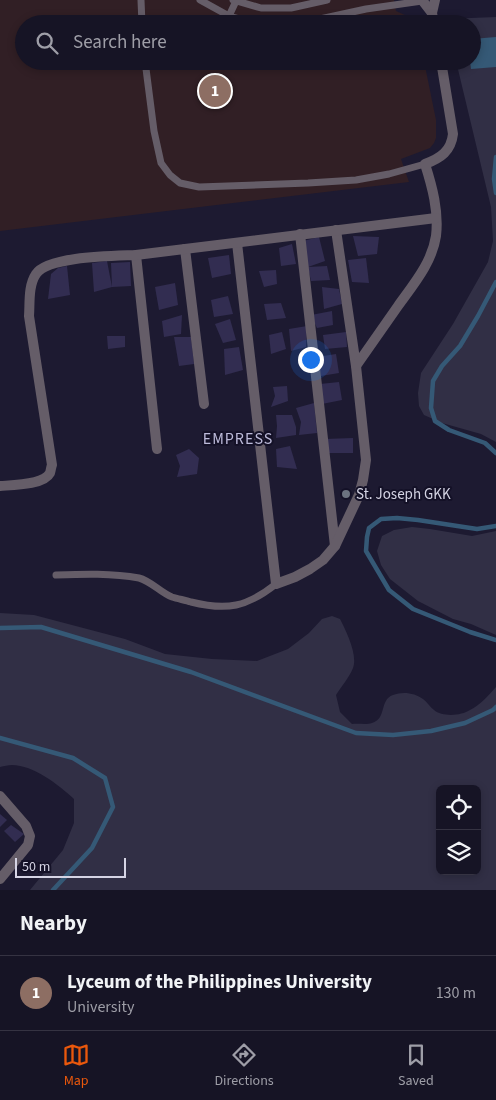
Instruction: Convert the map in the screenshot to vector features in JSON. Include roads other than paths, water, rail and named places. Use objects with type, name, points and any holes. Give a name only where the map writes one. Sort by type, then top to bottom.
[{"type":"street","points":[[424,0],[431,15]]},
{"type":"street","points":[[433,15],[435,0]]},
{"type":"street","points":[[356,366],[422,272],[431,255],[436,236],[436,218],[433,193],[425,164],[441,156],[452,142],[452,125],[443,70]]},
{"type":"street","points":[[0,486],[37,482],[50,473],[52,465],[29,316],[32,284],[36,274],[42,268],[50,264],[99,256],[136,255],[436,218]]},
{"type":"street","points":[[237,243],[276,584],[310,569],[322,560],[335,546],[364,480],[366,460],[356,366],[336,230]]},
{"type":"street","points":[[300,234],[335,546]]},
{"type":"street","points":[[185,249],[204,404]]},
{"type":"street","points":[[136,255],[157,450]]},
{"type":"street","points":[[0,796],[26,826],[30,836],[28,845],[0,879]]},
{"type":"lane","points":[[141,0],[142,15]]},
{"type":"lane","points":[[200,0],[227,15]]},
{"type":"lane","points":[[229,15],[234,1],[261,8],[292,8],[327,0]]},
{"type":"lane","points":[[342,15],[424,0]]},
{"type":"lane","points":[[146,70],[154,131],[161,163],[170,175],[180,183],[199,187],[356,180],[389,174],[425,164]]},
{"type":"lane","points":[[56,575],[102,575],[142,579],[172,597],[201,605],[223,607],[247,603],[263,595],[276,584]]},
{"type":"water","points":[[496,37],[496,67],[481,68],[481,38]]},
{"type":"waterway","points":[[496,157],[494,179],[496,193]]},
{"type":"waterway","points":[[496,282],[460,346],[442,366],[433,381],[431,408],[435,421],[449,430],[485,443],[496,453]]},
{"type":"waterway","points":[[496,526],[477,529],[418,520],[381,519],[369,528],[366,551],[389,590],[413,609],[470,632],[496,640]]},
{"type":"waterway","points":[[0,628],[41,627],[191,672],[356,733],[393,735],[431,731],[465,723],[496,707]]},
{"type":"waterway","points":[[0,738],[73,758],[105,778],[113,807],[92,848],[53,890]]},
{"type":"place","name":"Lyceum of the Philippines University","points":[[215,91]]},
{"type":"place","name":"St. Joseph GKK","points":[[346,494]]},
{"type":"district","name":"EMPRESS","points":[[238,438]]}]
